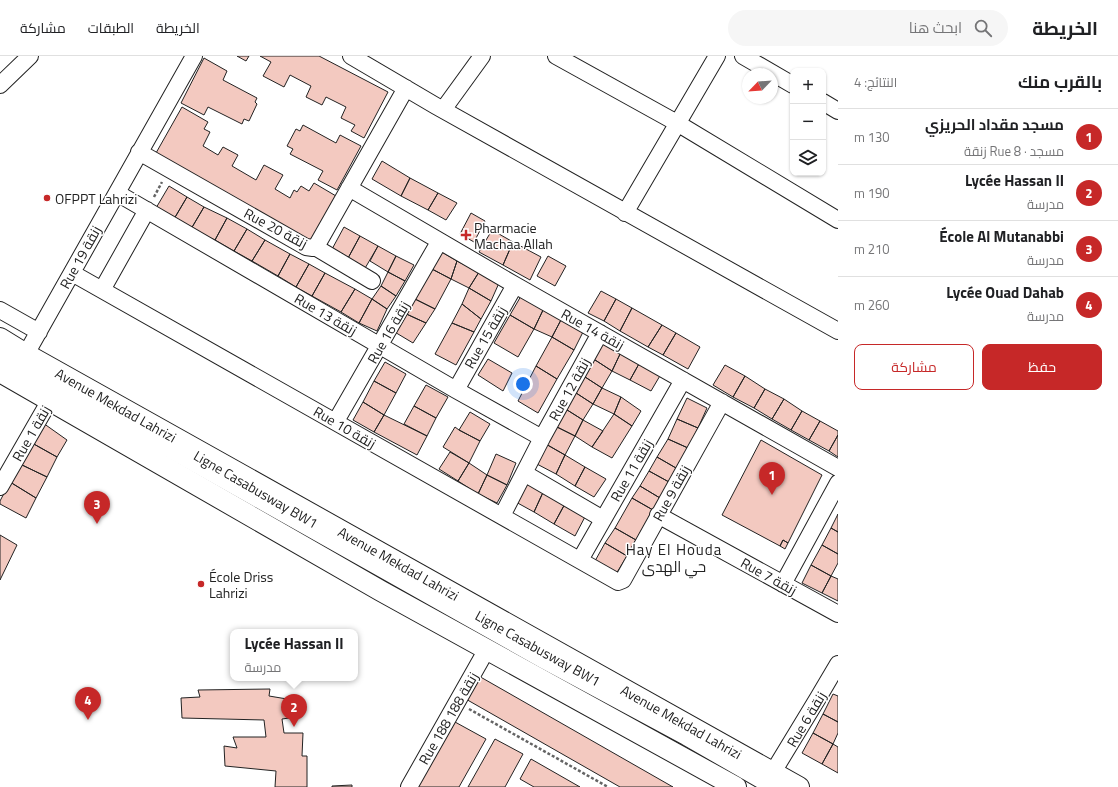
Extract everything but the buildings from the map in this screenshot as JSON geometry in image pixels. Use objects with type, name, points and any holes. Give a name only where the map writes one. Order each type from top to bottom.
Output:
[{"type":"main road","name":"Avenue Mekdad Lahrizi","points":[[0,338],[743,774]]},
{"type":"main road","name":"Avenue Mekdad Lahrizi","points":[[0,372],[381,591],[487,649],[743,774],[771,783],[799,787]]},
{"type":"street","points":[[3,77],[30,56]]},
{"type":"street","name":"Rue 19 زنقة","points":[[26,354],[194,56]]},
{"type":"street","points":[[351,56],[625,213],[838,331]]},
{"type":"street","points":[[440,108],[445,107],[482,56]]},
{"type":"street","points":[[556,56],[677,124],[838,220]]},
{"type":"street","points":[[625,213],[717,56]]},
{"type":"street","points":[[743,56],[790,83]]},
{"type":"street","name":"Rue 20 زنقة","points":[[140,152],[306,247],[312,248],[315,247],[406,88]]},
{"type":"street","points":[[826,104],[838,111]]},
{"type":"street","name":"Rue 14 زنقة","points":[[349,188],[439,242],[838,468]]},
{"type":"street","name":"Rue 13 زنقة","points":[[117,193],[539,437]]},
{"type":"street","points":[[102,290],[147,210]]},
{"type":"street","name":"Rue 16 زنقة","points":[[336,421],[439,242]]},
{"type":"street","points":[[315,247],[372,281]]},
{"type":"street","name":"Rue 10 زنقة","points":[[72,273],[336,421],[618,582]]},
{"type":"street","name":"Rue 15 زنقة","points":[[456,390],[515,285]]},
{"type":"street","points":[[0,310],[38,332]]},
{"type":"street","name":"Rue 12 زنقة","points":[[502,516],[524,473],[539,437],[600,333]]},
{"type":"street","name":"Ligne Casabusway BW1","points":[[0,344],[743,774]]},
{"type":"street","name":"Ligne Casabusway BW1","points":[[0,354],[543,660],[686,737],[743,774]]},
{"type":"street","name":"Rue 11 زنقة","points":[[580,560],[683,380]]},
{"type":"street","name":"Rue 1 زنقة","points":[[0,487],[50,400]]},
{"type":"street","name":"Rue 9 زنقة","points":[[618,582],[623,580],[722,402]]},
{"type":"street","points":[[524,473],[603,519]]},
{"type":"street","points":[[783,584],[838,483]]},
{"type":"street","name":"Rue 7 زنقة","points":[[658,515],[838,614]]},
{"type":"street","name":"Rue 188 زنقة 188","points":[[409,787],[487,649]]},
{"type":"street","name":"Rue 6 زنقة","points":[[771,783],[836,671]]},
{"type":"path","points":[[147,210],[170,170]]},
{"type":"path","points":[[457,702],[608,787]]},
{"type":"place","name":"OFPPT Lahrizi","points":[[47,198]]},
{"type":"place","name":"Pharmacie Machaa Allah","points":[[466,235]]},
{"type":"place","name":"مسجد مقداد الحريزي","points":[[772,495]]},
{"type":"place","name":"École Al Mutanabbi","points":[[97,524]]},
{"type":"place","name":"École Driss Lahrizi","points":[[201,584]]},
{"type":"place","name":"Lycée Ouad Dahab","points":[[88,720]]},
{"type":"place","name":"Lycée Hassan II","points":[[294,727]]},
{"type":"district","name":"Hay El Houda حي الهدى","points":[[674,558]]}]
